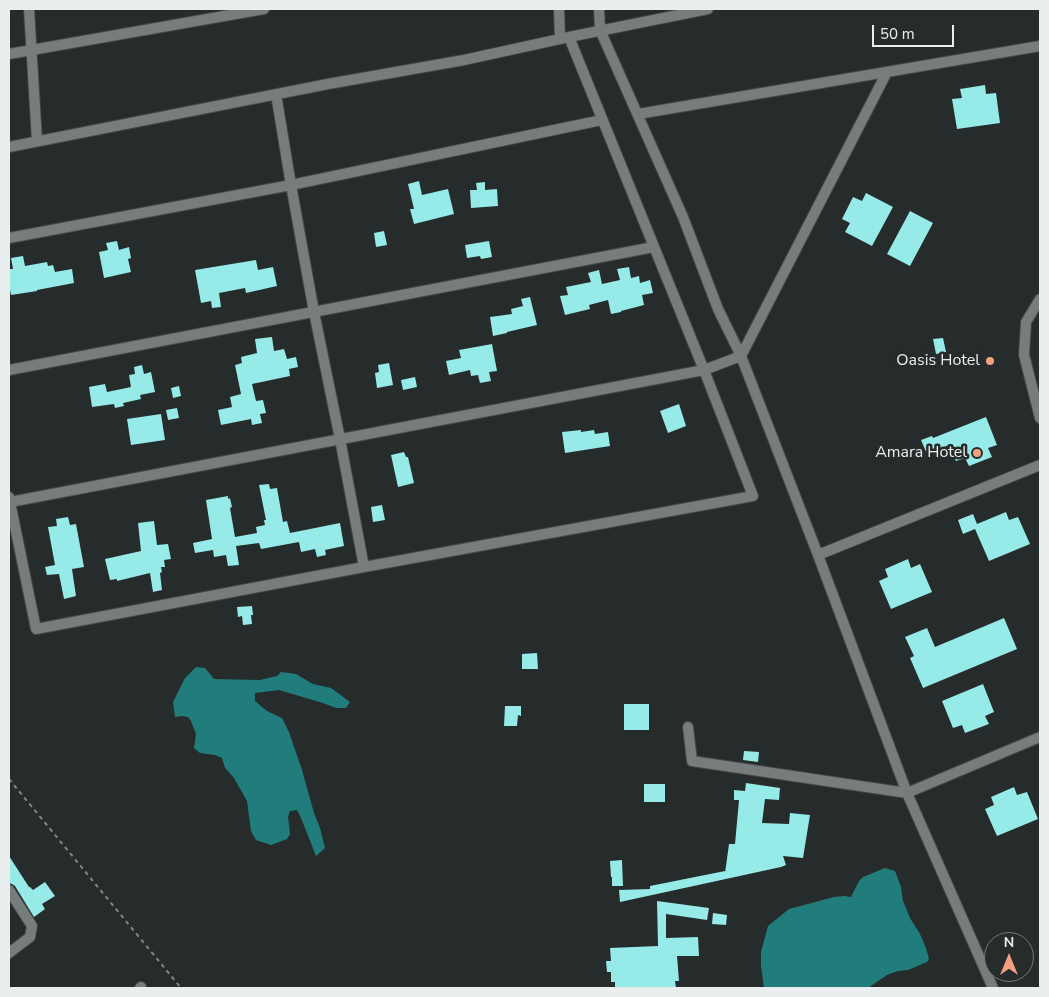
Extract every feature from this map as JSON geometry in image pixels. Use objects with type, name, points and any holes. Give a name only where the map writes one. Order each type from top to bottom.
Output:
[{"type":"street","points":[[29,9],[38,141]]},
{"type":"street","points":[[9,54],[264,9]]},
{"type":"street","points":[[559,9],[564,38],[602,120],[704,370],[753,496],[36,629],[9,499],[704,370],[741,356],[887,72]]},
{"type":"street","points":[[599,9],[600,30],[683,217],[718,309],[741,356],[907,794],[993,988]]},
{"type":"street","points":[[9,146],[276,94],[464,60],[600,30],[708,9]]},
{"type":"street","points":[[638,114],[1040,46]]},
{"type":"street","points":[[276,94],[290,185],[364,567]]},
{"type":"street","points":[[9,238],[290,185],[602,120]]},
{"type":"street","points":[[9,370],[654,247]]},
{"type":"street","points":[[1040,299],[1026,322],[1024,355],[1040,418]]},
{"type":"street","points":[[818,555],[1040,465]]},
{"type":"street","points":[[688,727],[692,761],[907,794],[1040,737]]},
{"type":"street","points":[[9,890],[32,926],[30,937],[9,953]]},
{"type":"path","points":[[9,779],[181,988]]},
{"type":"water","points":[[196,667],[205,668],[214,679],[260,680],[277,676],[281,672],[296,674],[313,684],[331,688],[350,702],[346,708],[336,708],[279,690],[255,693],[255,701],[267,711],[282,718],[289,732],[325,848],[316,856],[297,810],[290,811],[288,817],[290,834],[287,839],[271,845],[256,840],[251,831],[247,801],[234,778],[225,768],[222,758],[200,753],[194,748],[196,734],[191,721],[188,717],[175,717],[173,702],[185,678]]},
{"type":"water","points":[[885,868],[895,871],[901,887],[903,901],[926,948],[929,959],[927,962],[908,970],[887,975],[868,988],[764,988],[761,952],[768,926],[789,909],[834,897],[851,897],[863,877]]},
{"type":"building","points":[[985,85],[986,94],[996,93],[1000,123],[957,129],[952,99],[962,98],[960,89]]},
{"type":"building","points":[[419,181],[422,195],[448,189],[454,214],[414,224],[410,209],[414,209],[408,184]]},
{"type":"building","points":[[485,182],[485,190],[497,189],[498,206],[471,208],[470,190],[477,190],[476,183]]},
{"type":"building","points":[[866,193],[893,207],[872,246],[845,232],[850,223],[842,219],[853,197],[862,201]]},
{"type":"building","points":[[910,211],[933,223],[910,266],[887,254]]},
{"type":"building","points":[[384,231],[387,245],[376,247],[374,233]]},
{"type":"building","points":[[117,241],[119,250],[129,247],[131,258],[128,259],[131,272],[104,278],[99,252],[108,250],[106,243]]},
{"type":"building","points":[[489,241],[492,257],[481,259],[480,256],[467,258],[465,245]]},
{"type":"building","points":[[23,256],[25,266],[47,262],[48,266],[53,265],[55,272],[72,269],[74,283],[11,295],[9,269],[13,269],[11,258]]},
{"type":"building","points":[[256,260],[258,270],[273,267],[277,286],[246,293],[245,288],[219,293],[221,307],[212,308],[211,301],[201,303],[195,270]]},
{"type":"building","points":[[629,267],[631,278],[639,276],[640,283],[650,280],[653,293],[642,295],[644,305],[611,314],[608,300],[589,305],[590,309],[565,315],[560,296],[568,295],[566,287],[591,282],[588,273],[599,270],[602,284],[620,280],[617,269]]},
{"type":"building","points":[[530,297],[537,325],[493,336],[490,317],[512,314],[511,309],[523,306],[521,299]]},
{"type":"building","points":[[272,337],[274,351],[284,349],[287,359],[296,357],[298,367],[289,369],[290,376],[252,384],[256,401],[263,400],[266,413],[260,414],[262,423],[252,425],[251,419],[221,425],[218,410],[232,407],[230,397],[241,394],[235,365],[242,363],[241,357],[257,353],[255,339]]},
{"type":"building","points":[[943,338],[946,352],[936,354],[933,339]]},
{"type":"building","points":[[492,344],[497,371],[489,372],[491,381],[480,383],[478,375],[471,376],[470,370],[449,375],[446,361],[461,358],[459,350]]},
{"type":"building","points":[[389,363],[393,385],[377,388],[375,373],[379,372],[378,365]]},
{"type":"building","points":[[142,365],[144,374],[151,372],[155,392],[140,395],[141,399],[123,403],[124,406],[115,408],[114,404],[92,407],[89,387],[105,384],[107,392],[131,387],[129,375],[135,374],[134,367]]},
{"type":"building","points":[[415,377],[417,387],[403,390],[401,380]]},
{"type":"building","points":[[179,386],[181,396],[173,398],[171,388]]},
{"type":"building","points":[[679,404],[686,426],[668,433],[660,411]]},
{"type":"building","points":[[177,408],[179,418],[168,420],[166,410]]},
{"type":"building","points":[[161,414],[165,440],[131,445],[127,419]]},
{"type":"building","points":[[986,417],[997,445],[988,448],[992,457],[969,466],[965,458],[956,461],[949,445],[927,454],[921,440],[932,436],[933,438]]},
{"type":"building","points":[[581,430],[581,432],[594,430],[595,434],[608,432],[610,446],[565,453],[562,432]]},
{"type":"building","points":[[404,452],[406,457],[408,457],[414,483],[398,487],[391,455]]},
{"type":"building","points":[[269,484],[270,489],[277,488],[283,522],[287,521],[290,533],[340,523],[344,546],[325,550],[326,555],[317,557],[315,549],[301,552],[299,542],[261,549],[259,543],[236,546],[239,565],[228,566],[226,555],[214,557],[213,550],[195,553],[193,543],[212,539],[206,500],[228,496],[228,499],[230,498],[235,537],[257,533],[256,527],[265,525],[264,520],[266,520],[259,485]]},
{"type":"building","points":[[382,505],[385,520],[373,522],[371,507]]},
{"type":"building","points":[[1006,512],[1009,520],[1018,517],[1030,544],[989,561],[975,529],[963,534],[958,520],[973,514],[977,524]]},
{"type":"building","points":[[68,517],[70,525],[76,524],[84,567],[72,569],[76,596],[64,599],[59,574],[47,575],[45,567],[55,565],[48,527],[57,526],[56,519]]},
{"type":"building","points":[[154,521],[157,545],[168,544],[171,559],[164,560],[165,567],[161,567],[162,590],[153,592],[150,573],[117,581],[117,579],[110,580],[105,559],[141,551],[138,523]]},
{"type":"building","points":[[908,559],[911,568],[920,564],[932,592],[891,609],[879,581],[888,577],[885,569]]},
{"type":"building","points":[[252,606],[252,624],[243,625],[242,616],[238,617],[237,607]]},
{"type":"building","points":[[1004,618],[1017,649],[923,688],[910,658],[914,656],[905,637],[927,628],[935,647]]},
{"type":"building","points":[[537,653],[538,669],[522,669],[522,654]]},
{"type":"building","points":[[983,684],[994,712],[985,716],[989,724],[965,733],[962,725],[953,728],[942,701]]},
{"type":"building","points":[[624,704],[649,704],[649,730],[624,730]]},
{"type":"building","points":[[505,706],[521,706],[521,716],[518,715],[517,726],[504,726]]},
{"type":"building","points":[[744,751],[759,752],[758,762],[743,760]]},
{"type":"building","points":[[746,783],[780,788],[779,800],[765,799],[762,823],[789,824],[790,813],[810,815],[803,858],[783,856],[786,865],[781,867],[620,902],[619,890],[650,889],[650,886],[725,871],[725,873],[729,844],[735,844],[739,800],[734,800],[734,790],[745,791]]},
{"type":"building","points":[[644,784],[665,784],[665,802],[644,802]]},
{"type":"building","points":[[1014,787],[1017,795],[1027,792],[1038,819],[997,836],[985,809],[994,805],[991,797]]},
{"type":"building","points":[[9,856],[29,887],[33,890],[45,882],[55,896],[42,904],[45,909],[34,917],[15,886],[9,883]]},
{"type":"building","points":[[622,860],[623,886],[612,886],[610,861]]},
{"type":"building","points":[[657,901],[709,908],[707,920],[666,914],[666,938],[698,937],[699,956],[677,956],[679,981],[675,981],[676,988],[615,988],[615,982],[611,982],[611,972],[607,972],[606,961],[611,961],[610,948],[658,946]]},
{"type":"building","points":[[713,913],[727,915],[726,925],[712,924]]},
{"type":"place","name":"Oasis Hotel","points":[[990,361]]},
{"type":"place","name":"Amara Hotel","points":[[977,453]]}]
